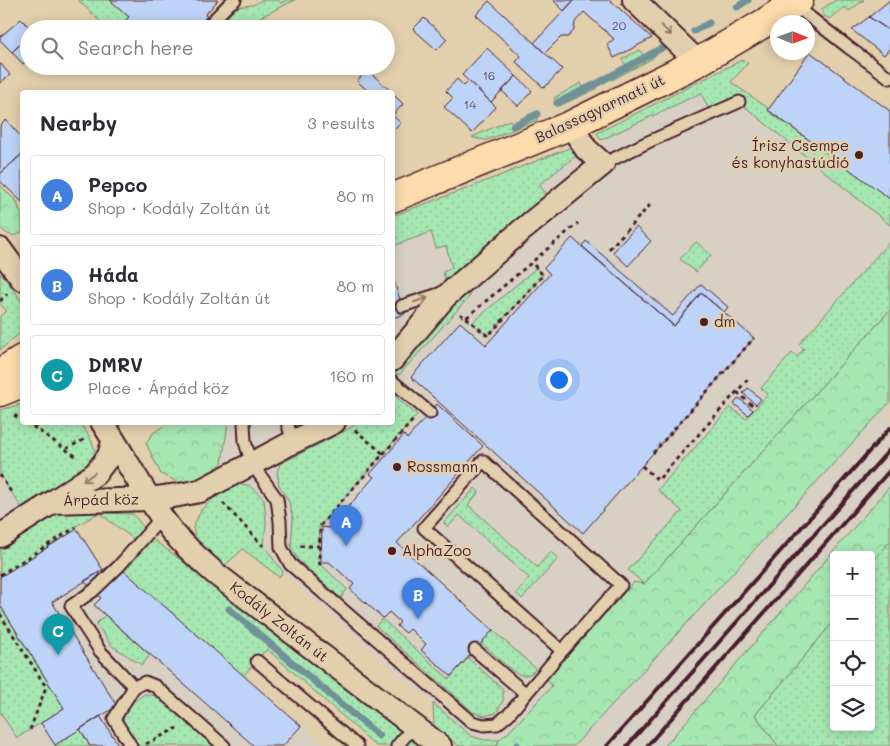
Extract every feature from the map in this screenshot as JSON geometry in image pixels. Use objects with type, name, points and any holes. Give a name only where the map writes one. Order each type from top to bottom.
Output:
[{"type":"main road","name":"Balassagyarmati út","points":[[395,197],[571,125],[698,62],[732,43],[796,2]]},
{"type":"main road","points":[[0,373],[20,360]]},
{"type":"main road","points":[[0,392],[20,384]]},
{"type":"street","points":[[634,0],[698,62]]},
{"type":"street","points":[[395,356],[442,295],[603,164],[586,148],[571,125]]},
{"type":"street","points":[[0,243],[20,259]]},
{"type":"street","points":[[0,249],[20,276]]},
{"type":"street","name":"Árpád köz","points":[[53,502],[156,508],[186,494],[200,491],[318,427]]},
{"type":"street","name":"Kodály Zoltán út","points":[[96,430],[117,432],[136,479],[172,531],[216,574],[440,746]]},
{"type":"street","name":"Árpád köz","points":[[0,536],[95,474],[109,456],[117,432]]},
{"type":"lane","points":[[214,20],[235,0]]},
{"type":"lane","points":[[796,2],[848,47],[890,78]]},
{"type":"lane","points":[[603,164],[739,102]]},
{"type":"lane","points":[[402,306],[442,295]]},
{"type":"lane","points":[[395,385],[426,411]]},
{"type":"lane","points":[[244,425],[245,442],[252,464],[277,499],[281,547],[290,564],[472,722],[484,725],[497,724],[509,714],[620,585],[482,461],[424,528],[562,651]]},
{"type":"lane","points":[[134,687],[100,651],[71,606],[93,590],[119,566],[156,508]]},
{"type":"lane","points":[[475,650],[526,694]]},
{"type":"lane","points":[[257,660],[357,746]]},
{"type":"lane","points":[[131,746],[114,719],[134,687],[145,682],[155,686],[224,746]]},
{"type":"lane","points":[[396,746],[414,726]]},
{"type":"path","points":[[609,249],[651,204]]},
{"type":"path","points":[[466,318],[578,223]]},
{"type":"path","points":[[454,321],[460,314],[488,336],[543,275],[532,263]]},
{"type":"path","points":[[653,453],[754,338]]},
{"type":"path","points":[[642,466],[658,480],[749,378]]},
{"type":"path","points":[[737,392],[754,407]]},
{"type":"path","points":[[326,569],[319,563],[320,526],[426,411]]},
{"type":"path","points":[[30,425],[82,460]]},
{"type":"path","points":[[318,427],[384,455]]},
{"type":"path","points":[[65,449],[96,430]]},
{"type":"path","points":[[0,475],[13,496]]},
{"type":"path","points":[[207,486],[264,546],[320,546]]},
{"type":"path","points":[[0,575],[76,526]]},
{"type":"path","points":[[0,614],[46,687],[30,730]]},
{"type":"shaded area","points":[[719,82],[890,208],[890,310],[510,731],[499,740],[484,740],[471,736],[286,576],[200,491],[205,425],[395,425],[395,223],[586,149]]},
{"type":"shaded area","points":[[890,402],[890,486],[834,551],[830,551],[830,555],[665,746],[574,746]]},
{"type":"shaded area","points":[[0,475],[28,518],[0,536]]},
{"type":"shaded area","points":[[77,529],[103,569],[115,563],[326,746],[0,746],[0,558],[10,571]]},
{"type":"green space","points":[[78,0],[110,0],[130,20],[99,20]]},
{"type":"green space","points":[[261,0],[278,0],[281,3],[286,0],[295,0],[254,20],[226,20],[235,9]]},
{"type":"green space","points":[[836,0],[864,0],[849,11],[844,7],[829,19],[823,15],[822,9]]},
{"type":"green space","points":[[640,50],[644,58],[658,50],[653,58],[612,80],[610,77],[627,67],[622,59]]},
{"type":"green space","points":[[742,60],[748,63],[731,82],[769,109],[768,111],[890,198],[890,225],[739,102],[711,114],[701,93],[601,140],[597,133]]},
{"type":"green space","points":[[581,83],[584,90],[596,84],[596,89],[559,106],[554,98]]},
{"type":"green space","points":[[537,114],[537,120],[487,140],[472,137],[510,120],[513,125]]},
{"type":"green space","points":[[574,146],[581,152],[539,185],[550,198],[458,274],[445,279],[443,272],[452,268],[446,246],[436,248],[431,232],[395,245],[395,215]]},
{"type":"green space","points":[[0,185],[17,202],[20,211],[20,233],[8,234],[0,228]]},
{"type":"green space","points":[[890,241],[890,310],[644,584],[628,570],[682,511],[658,490],[730,407],[746,419],[768,394],[761,388],[792,353],[797,357],[804,349],[799,344]]},
{"type":"green space","points":[[696,242],[711,255],[696,272],[680,259]]},
{"type":"green space","points":[[536,268],[543,275],[488,336],[472,323]]},
{"type":"green space","points":[[0,273],[20,299],[20,333],[0,350],[0,316],[7,311],[0,304]]},
{"type":"green space","points":[[464,291],[470,296],[399,375],[395,372],[451,302]]},
{"type":"green space","points":[[890,310],[890,402],[574,746],[497,746],[499,740],[510,731],[552,686],[547,679],[634,582],[644,584]]},
{"type":"green space","points":[[395,396],[417,415],[320,526],[319,563],[347,589],[341,598],[298,560],[291,546],[293,519],[289,502],[279,485],[277,472],[280,464],[354,425],[395,425]]},
{"type":"green space","points":[[20,405],[20,425],[81,425],[91,439],[95,454],[94,459],[88,465],[21,507],[0,475],[0,410]]},
{"type":"green space","points":[[165,425],[228,425],[222,463],[213,476],[198,482],[180,483],[161,474],[146,443],[153,433]]},
{"type":"green space","points":[[232,484],[249,485],[264,499],[266,521],[264,546],[283,572],[279,577],[243,549],[223,567],[198,546],[193,528],[201,510]]},
{"type":"green space","points":[[890,486],[890,541],[875,558],[875,551],[834,551]]},
{"type":"green space","points":[[475,488],[479,492],[468,505],[537,567],[551,552],[558,559],[522,599],[516,593],[529,578],[459,515],[448,527],[444,523]]},
{"type":"green space","points":[[53,502],[99,513],[76,526],[77,529],[0,577],[0,536]]},
{"type":"green space","points":[[99,513],[133,514],[148,533],[139,543]]},
{"type":"green space","points":[[151,538],[436,746],[376,746],[267,649],[243,676],[123,570]]},
{"type":"green space","points":[[890,541],[890,746],[778,746],[755,715],[830,626],[830,731],[875,731],[875,558]]},
{"type":"green space","points":[[830,555],[830,626],[755,715],[778,746],[665,746]]},
{"type":"green space","points":[[0,605],[64,708],[17,738],[0,712]]},
{"type":"green space","points":[[105,615],[150,655],[142,665],[112,646],[96,624]]},
{"type":"green space","points":[[382,619],[449,679],[468,658],[503,689],[503,701],[496,713],[485,716],[473,712],[376,626]]},
{"type":"green space","points":[[493,630],[536,669],[528,675],[518,674],[481,643]]},
{"type":"green space","points":[[145,694],[156,696],[213,746],[138,746],[125,725],[124,715],[129,706]]},
{"type":"green space","points":[[433,703],[471,736],[484,740],[499,740],[497,746],[459,746],[434,726]]},
{"type":"green space","points":[[80,729],[90,746],[55,745]]},
{"type":"building","points":[[110,0],[218,0],[205,15],[207,16],[204,20],[126,20],[129,17]]},
{"type":"building","points":[[553,0],[574,0],[564,11]]},
{"type":"building","points":[[574,0],[610,0],[652,38],[614,58],[607,44],[614,39],[584,12],[575,22],[574,30],[568,37],[561,37],[545,53],[534,43]]},
{"type":"building","points":[[890,0],[890,31],[869,17]]},
{"type":"building","points":[[489,1],[562,69],[544,88],[516,62],[521,56],[476,15]]},
{"type":"building","points":[[869,17],[890,31],[890,48],[884,55],[852,30]]},
{"type":"building","points":[[424,18],[447,39],[437,50],[413,29]]},
{"type":"building","points":[[21,19],[22,20],[20,20],[20,44],[12,52],[0,40],[0,37]]},
{"type":"building","points":[[20,44],[20,61],[12,52]]},
{"type":"building","points":[[487,48],[516,76],[491,102],[462,75]]},
{"type":"building","name":"Írisz Csempe és konyhastúdió","points":[[815,56],[890,111],[890,199],[768,110],[804,60],[815,60]]},
{"type":"building","points":[[0,64],[10,75],[0,83]]},
{"type":"building","points":[[362,75],[373,75],[390,90],[367,90],[357,81]]},
{"type":"building","points":[[516,76],[532,91],[518,106],[502,91]]},
{"type":"building","points":[[457,79],[464,86],[469,81],[496,107],[472,133],[444,107],[453,98],[446,91]]},
{"type":"building","points":[[395,96],[403,104],[395,113]]},
{"type":"building","points":[[395,118],[401,123],[395,129]]},
{"type":"building","points":[[6,120],[20,136],[20,156],[0,174],[0,126]]},
{"type":"building","points":[[20,156],[20,200],[0,181],[0,174]]},
{"type":"building","points":[[636,227],[651,241],[628,266],[613,252]]},
{"type":"building","points":[[572,238],[674,326],[701,293],[754,338],[583,533],[411,377],[460,322],[486,345],[550,274],[544,268]]},
{"type":"building","points":[[586,241],[673,316],[701,284],[728,307],[724,312],[701,293],[674,326],[582,246]]},
{"type":"building","points":[[395,285],[405,314],[395,317]]},
{"type":"building","points":[[748,388],[761,399],[756,405],[743,393]]},
{"type":"building","points":[[739,398],[753,410],[748,415],[734,404]]},
{"type":"building","points":[[437,404],[483,446],[397,543],[493,630],[451,676],[421,650],[426,644],[410,629],[406,633],[397,626],[400,622],[389,612],[383,618],[350,589],[354,584],[329,562],[321,562],[322,527],[330,528],[374,477],[370,474],[404,435],[407,439]]},
{"type":"building","points":[[77,529],[103,570],[52,602],[117,706],[55,745],[41,723],[64,708],[0,605],[0,577]]},
{"type":"building","points":[[115,563],[301,726],[283,746],[254,746],[94,605],[101,598],[84,581]]},
{"type":"building","points":[[100,716],[119,746],[90,746],[80,729]]},
{"type":"waterway","points":[[737,7],[748,0]]},
{"type":"waterway","points":[[694,31],[709,23]]},
{"type":"waterway","points":[[557,103],[669,44]]},
{"type":"waterway","points":[[513,126],[537,114]]},
{"type":"waterway","points":[[229,609],[379,736]]},
{"type":"railway","points":[[607,746],[890,428]]},
{"type":"railway","points":[[627,746],[890,449]]},
{"type":"railway","points":[[647,746],[890,470]]},
{"type":"place","name":"Írisz Csempe és konyhastúdió","points":[[859,155]]},
{"type":"place","name":"dm","points":[[704,322]]},
{"type":"place","name":"Rossmann","points":[[397,467]]},
{"type":"place","name":"Pepco","points":[[346,546]]},
{"type":"place","name":"AlphaZoo","points":[[392,551]]},
{"type":"place","name":"Háda","points":[[418,619]]},
{"type":"place","name":"DMRV","points":[[58,655]]}]
